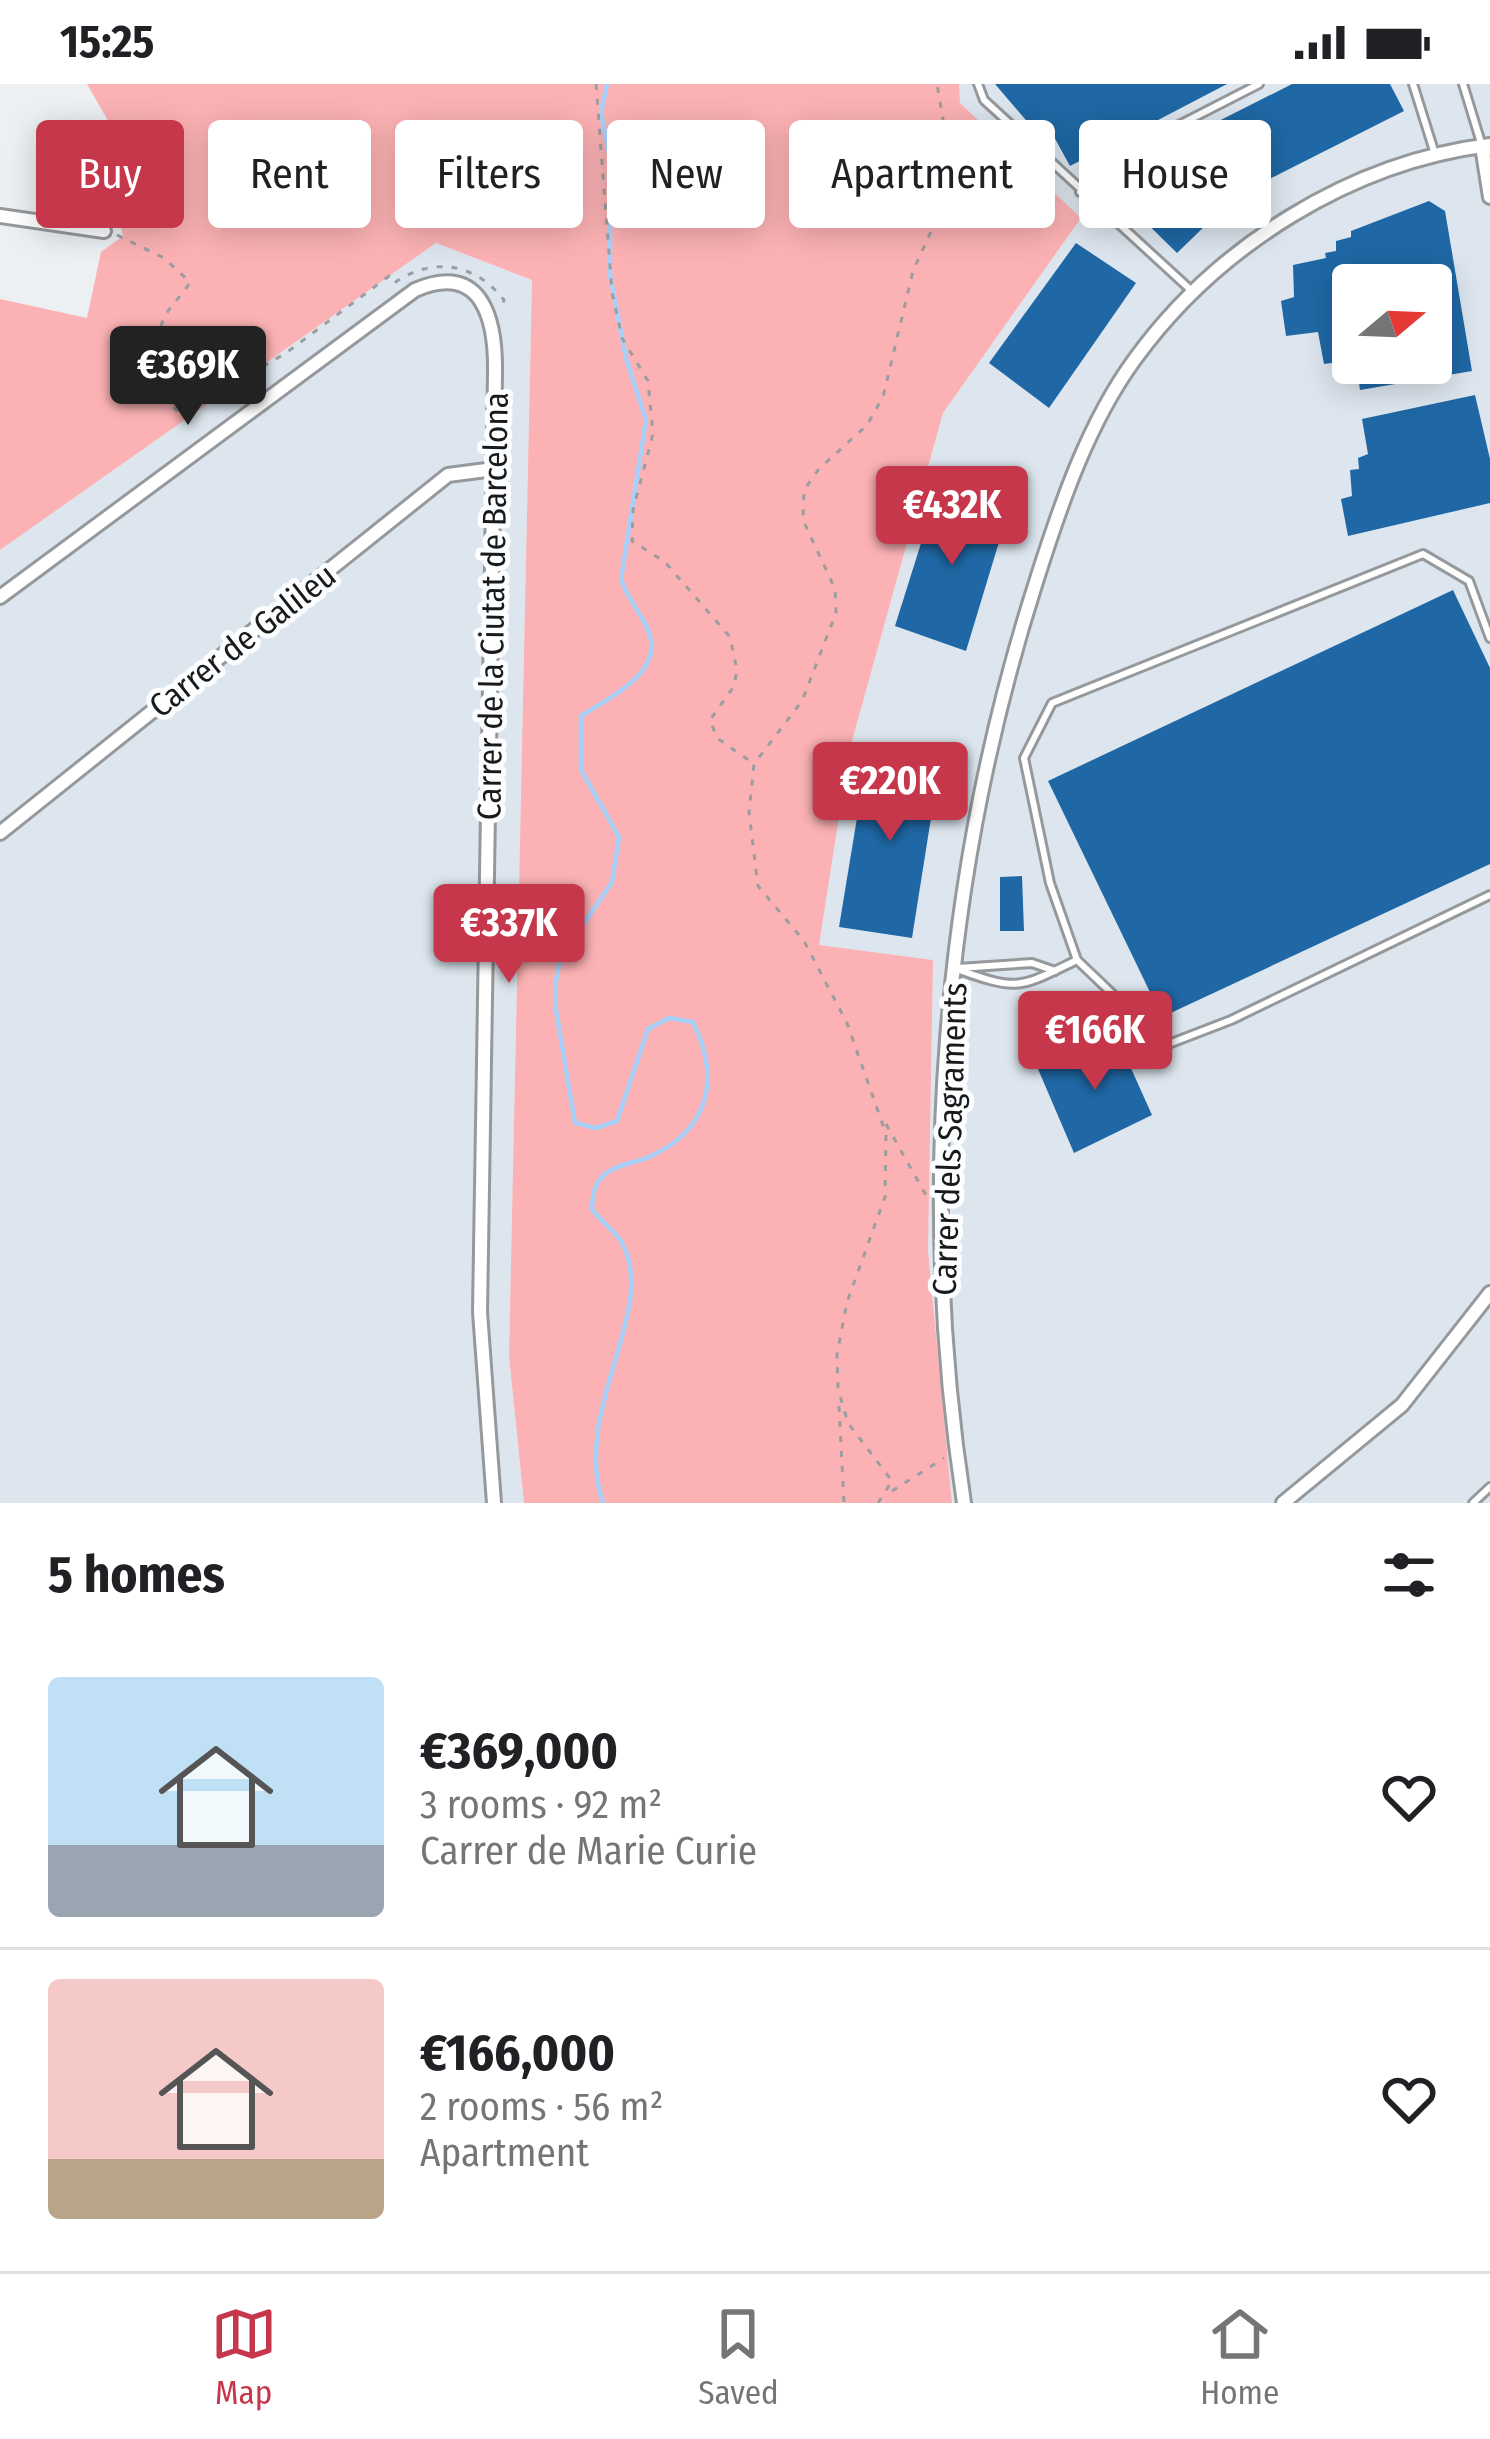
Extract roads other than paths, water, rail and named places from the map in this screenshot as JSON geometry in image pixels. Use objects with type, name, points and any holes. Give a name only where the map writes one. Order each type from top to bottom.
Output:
[{"type":"street","name":"Carrer dels Sagraments","points":[[964,1503],[941,1294],[954,968],[980,790],[1050,539],[1093,432],[1133,361],[1193,292],[1234,254],[1320,200],[1400,165],[1488,148]]},
{"type":"street","points":[[1488,148],[1490,197]]},
{"type":"street","points":[[0,216],[104,230]]},
{"type":"street","name":"Carrer de la Ciutat de Barcelona","points":[[0,597],[405,297],[428,285],[456,285],[479,297],[490,313],[495,334],[494,469],[480,1328],[494,1503]]},
{"type":"street","name":"Carrer de Galileu","points":[[0,833],[448,475],[494,469]]},
{"type":"street","points":[[1283,1503],[1402,1405],[1487,1302]]},
{"type":"lane","points":[[978,84],[984,100],[1079,191]]},
{"type":"lane","points":[[1189,120],[1259,84]]},
{"type":"lane","points":[[1414,84],[1436,157]]},
{"type":"lane","points":[[1463,84],[1488,148]]},
{"type":"lane","points":[[1121,228],[1193,292]]},
{"type":"lane","points":[[1490,638],[1468,581],[1423,554],[1052,703],[1024,758],[1050,883],[1077,960],[1166,1045],[1231,1020],[1490,895]]},
{"type":"lane","points":[[954,968],[991,982],[1038,985],[1077,960]]},
{"type":"lane","points":[[954,968],[1018,963],[1054,971]]},
{"type":"lane","points":[[1473,1503],[1490,1487]]},
{"type":"waterway","points":[[603,1503],[596,1468],[598,1432],[624,1330],[630,1270],[622,1243],[592,1209],[594,1190],[610,1171],[649,1157],[686,1132],[697,1117],[707,1082],[693,1022],[669,1018],[648,1029],[617,1121],[596,1128],[575,1123],[555,1004],[560,959],[612,882],[619,837],[581,770],[581,716],[627,686],[651,653],[649,632],[621,579],[646,420],[626,358],[610,275],[610,158],[601,113],[607,84]]}]
